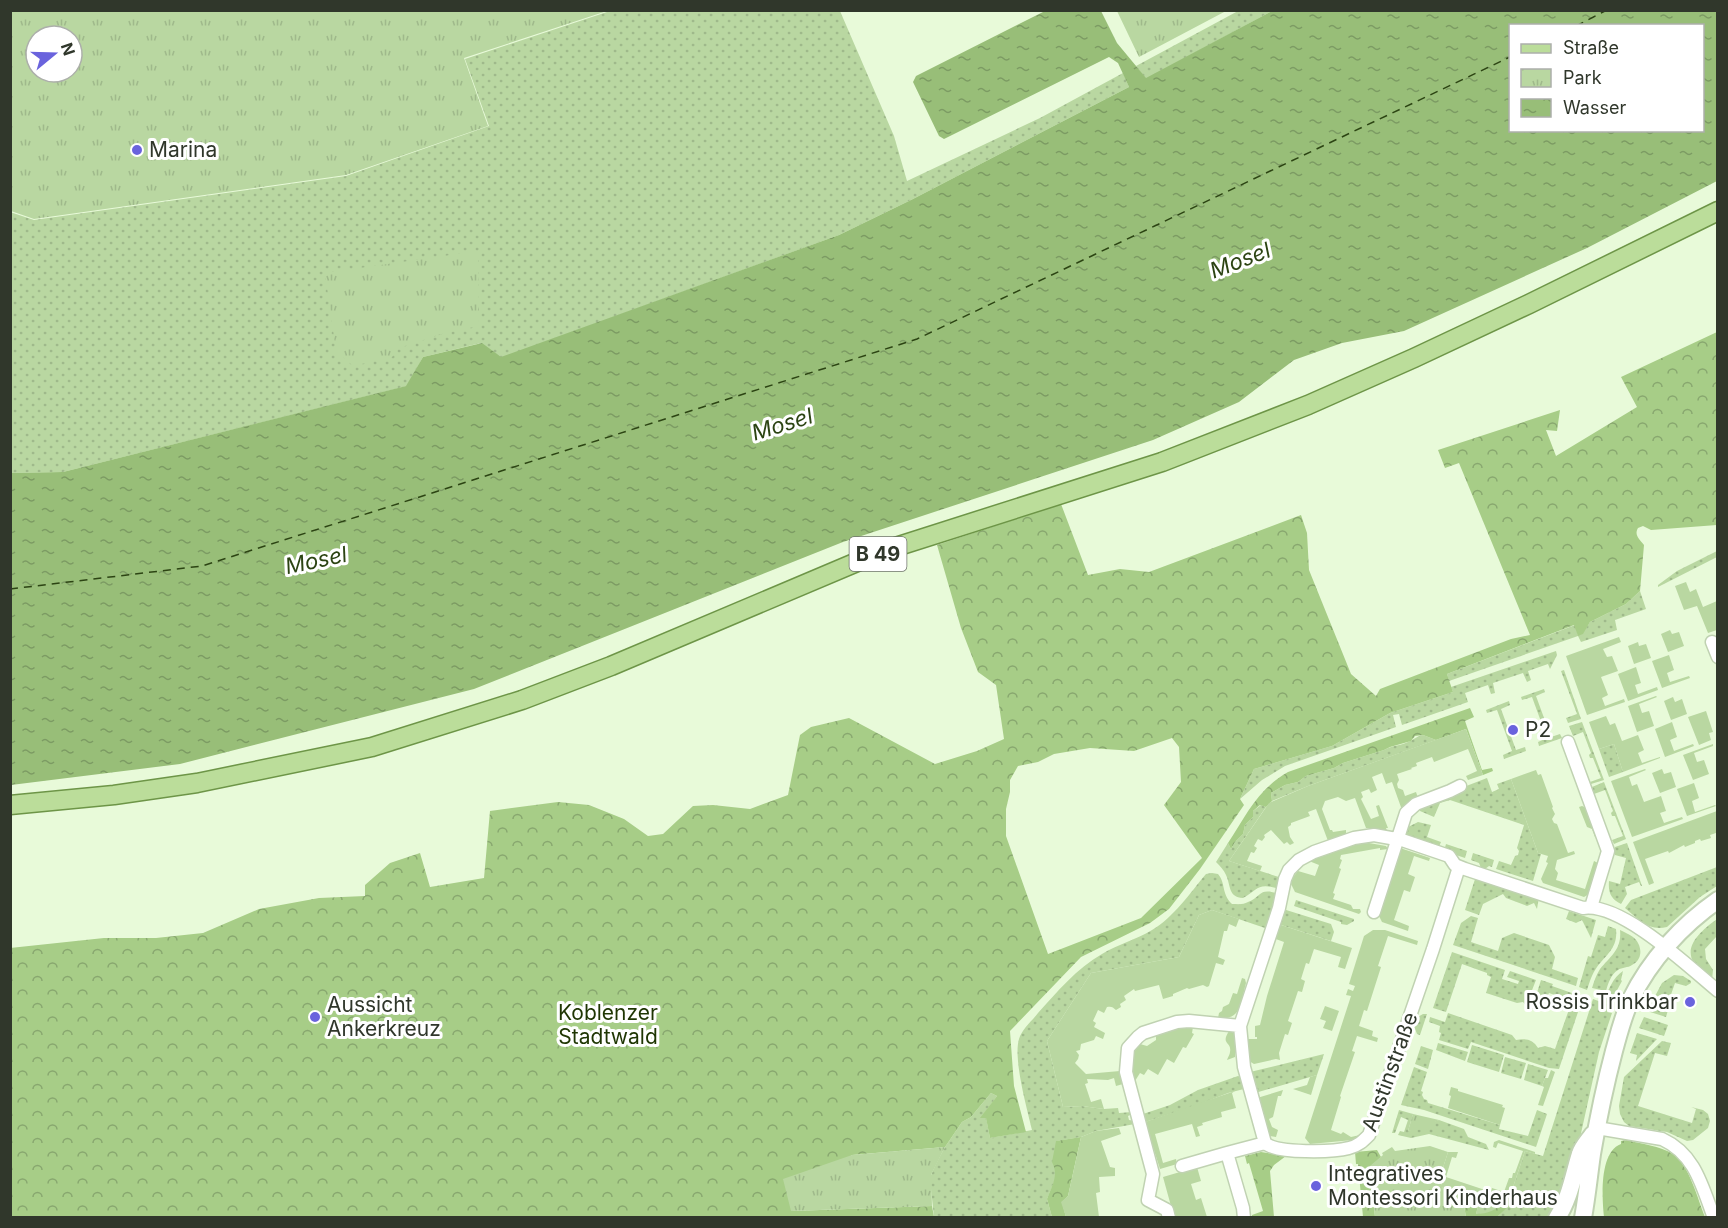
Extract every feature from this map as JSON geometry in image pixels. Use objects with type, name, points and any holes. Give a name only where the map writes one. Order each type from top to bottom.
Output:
[{"type":"main road","name":"B 49","points":[[10,805],[114,795],[196,783],[372,747],[522,700],[612,666],[883,551],[1162,462],[1308,405],[1497,319],[1718,211]]},
{"type":"street","points":[[1712,642],[1718,657]]},
{"type":"street","points":[[1568,742],[1608,851],[1591,907]]},
{"type":"street","points":[[1374,912],[1397,839],[1410,807],[1460,786]]},
{"type":"street","points":[[1182,1166],[1265,1143],[1244,1067],[1240,1026],[1279,908],[1289,870],[1303,857],[1354,838],[1374,835],[1397,839],[1449,856],[1459,867],[1583,908],[1591,907],[1618,914],[1665,947],[1718,991]]},
{"type":"street","name":"Austinstraße","points":[[1265,1143],[1270,1147],[1299,1151],[1348,1148],[1363,1142],[1369,1135],[1436,942],[1459,867]]},
{"type":"street","points":[[1586,1214],[1592,1154],[1623,1017],[1643,979],[1665,947],[1698,914],[1718,900]]},
{"type":"street","points":[[1169,1218],[1167,1210],[1148,1200],[1154,1174],[1126,1072],[1126,1052],[1132,1042],[1143,1033],[1173,1022],[1189,1021],[1240,1026]]},
{"type":"street","points":[[1557,1218],[1573,1181],[1580,1152],[1597,1128]]},
{"type":"street","points":[[1597,1128],[1662,1139],[1671,1143],[1687,1156],[1698,1175],[1714,1218]]},
{"type":"street","points":[[1227,1154],[1244,1218]]},
{"type":"street","points":[[1569,1218],[1592,1154]]},
{"type":"green space","points":[[11,10],[607,10],[464,58],[488,126],[346,175],[34,219],[11,211]]},
{"type":"green space","points":[[610,11],[840,11],[894,136],[907,181],[1040,118],[1123,73],[1129,87],[839,235],[501,358],[481,343],[423,357],[407,386],[63,472],[11,473],[10,212],[34,220],[346,176],[489,126],[465,59]]},
{"type":"green space","points":[[1117,11],[1226,11],[1139,57]]},
{"type":"green space","points":[[1238,11],[1272,11],[1146,79],[1136,66]]},
{"type":"green space","points":[[478,251],[479,326],[445,333],[399,348],[392,357],[353,366],[336,351],[325,273]]},
{"type":"green space","name":"Koblenzer Stadtwald","points":[[1717,332],[1717,525],[1651,530],[1643,526],[1638,528],[1637,535],[1644,545],[1640,591],[1626,604],[1590,622],[1583,634],[1578,636],[1574,625],[1447,674],[1453,692],[1390,713],[1332,746],[1254,769],[1240,799],[1244,805],[1169,909],[1150,923],[1081,957],[1010,1031],[1014,1086],[1026,1132],[990,1138],[986,1118],[980,1118],[997,1096],[991,1093],[971,1117],[962,1122],[945,1147],[852,1155],[792,1211],[932,1206],[934,1217],[11,1217],[10,948],[104,938],[156,938],[203,933],[259,909],[319,898],[365,896],[365,885],[390,863],[420,853],[430,887],[484,878],[490,811],[558,802],[589,805],[624,819],[648,836],[663,834],[693,806],[713,805],[750,809],[788,795],[800,735],[811,727],[849,718],[935,764],[977,751],[1004,739],[996,685],[978,672],[961,628],[937,545],[1061,504],[1088,575],[1120,569],[1149,572],[1301,515],[1307,533],[1309,570],[1351,674],[1376,696],[1380,689],[1511,639],[1530,635],[1459,463],[1445,468],[1438,450],[1560,410],[1557,431],[1546,430],[1556,456],[1637,407],[1621,377]],"holes":[[[1172,738],[1179,747],[1181,782],[1164,805],[1202,858],[1141,918],[1048,954],[1006,836],[1006,809],[1010,780],[1018,766],[1038,762],[1054,754],[1090,748],[1134,751]]]},
{"type":"green space","points":[[1717,551],[1717,557],[1658,587],[1677,571]]},
{"type":"green space","points":[[1686,582],[1690,592],[1696,589],[1703,607],[1717,601],[1717,630],[1708,633],[1697,606],[1684,610],[1675,586]]},
{"type":"green space","points":[[1640,591],[1646,609],[1615,620],[1617,630],[1581,642],[1578,636],[1449,681],[1447,674],[1575,625],[1578,635],[1582,634],[1590,622],[1626,604]]},
{"type":"green space","points":[[1670,630],[1672,634],[1679,632],[1684,646],[1668,652],[1661,634]]},
{"type":"green space","points":[[1619,637],[1621,642],[1603,649],[1607,657],[1612,656],[1618,671],[1601,677],[1608,695],[1602,698],[1605,706],[1624,699],[1625,702],[1587,715],[1566,656]]},
{"type":"green space","points":[[1638,642],[1639,646],[1646,644],[1651,658],[1634,664],[1628,646]]},
{"type":"green space","points":[[1556,651],[1557,655],[1550,669],[1548,664],[1528,671],[1531,680],[1527,682],[1523,673],[1493,683],[1495,693],[1491,694],[1488,685],[1465,693],[1468,702],[1402,725],[1399,714],[1393,715],[1396,727],[1285,766],[1262,780],[1240,799],[1254,769],[1332,746],[1390,713],[1453,692],[1451,687]]},
{"type":"green space","points":[[1669,655],[1674,670],[1667,673],[1670,682],[1689,676],[1690,678],[1662,688],[1652,661]]},
{"type":"green space","points":[[1636,667],[1641,683],[1635,685],[1638,694],[1657,687],[1658,690],[1628,701],[1618,674]]},
{"type":"green space","points":[[1564,670],[1581,719],[1568,723],[1566,718],[1577,714],[1561,671]]},
{"type":"green space","points":[[1544,689],[1545,692],[1536,696],[1551,737],[1560,734],[1562,738],[1539,746],[1538,742],[1547,738],[1532,697],[1522,700],[1521,697]]},
{"type":"green space","points":[[1656,696],[1639,704],[1642,713],[1649,711],[1654,726],[1637,732],[1628,706]]},
{"type":"green space","points":[[1673,697],[1675,702],[1682,699],[1687,714],[1671,720],[1664,701]]},
{"type":"green space","points":[[1509,701],[1510,705],[1501,709],[1516,750],[1525,747],[1526,751],[1504,759],[1503,755],[1512,751],[1497,710],[1487,713],[1486,710]]},
{"type":"green space","points":[[1470,708],[1474,717],[1465,721],[1482,770],[1492,768],[1493,771],[1483,775],[1466,729],[1436,740],[1423,735],[1415,736],[1411,741],[1306,776],[1298,782],[1285,785],[1271,793],[1272,801],[1266,807],[1260,805],[1253,811],[1253,817],[1245,825],[1243,834],[1231,849],[1228,843],[1254,803],[1268,787],[1288,772]]},
{"type":"green space","points":[[1706,711],[1713,732],[1709,733],[1711,740],[1699,745],[1688,717]]},
{"type":"green space","points":[[1606,716],[1610,725],[1615,723],[1622,741],[1638,735],[1644,750],[1638,753],[1642,763],[1660,758],[1623,772],[1614,744],[1599,749],[1589,722]]},
{"type":"green space","points":[[1582,722],[1604,780],[1591,784],[1590,782],[1601,778],[1593,758],[1590,758],[1591,753],[1583,732],[1573,736],[1569,726]]},
{"type":"green space","points":[[1672,722],[1677,737],[1670,740],[1674,751],[1693,744],[1694,746],[1665,757],[1655,729]]},
{"type":"green space","points":[[1466,729],[1483,775],[1468,780],[1466,776],[1477,771],[1468,749],[1434,762],[1432,757],[1416,763],[1417,766],[1412,769],[1397,774],[1398,788],[1403,790],[1405,796],[1416,792],[1418,798],[1407,803],[1402,810],[1392,782],[1386,784],[1382,773],[1372,777],[1377,790],[1371,793],[1369,789],[1361,792],[1363,797],[1361,799],[1371,819],[1379,816],[1376,806],[1379,805],[1388,828],[1386,828],[1387,831],[1366,828],[1355,798],[1346,801],[1338,797],[1325,801],[1322,809],[1330,830],[1333,832],[1346,830],[1346,835],[1328,841],[1316,809],[1308,812],[1310,816],[1291,823],[1288,827],[1294,843],[1284,844],[1271,830],[1264,835],[1262,841],[1258,839],[1254,846],[1257,848],[1254,853],[1251,852],[1247,861],[1262,866],[1260,871],[1229,861],[1269,803],[1308,786]]},
{"type":"green space","points":[[1423,735],[1436,740],[1272,801],[1271,793],[1285,785],[1298,782],[1306,776],[1343,763],[1404,744]]},
{"type":"green space","points":[[1614,744],[1623,772],[1609,777],[1599,749]]},
{"type":"green space","points":[[1713,744],[1713,746],[1694,753],[1697,762],[1704,760],[1709,774],[1693,780],[1683,755]]},
{"type":"green space","points":[[1645,769],[1629,777],[1632,786],[1637,784],[1644,802],[1661,796],[1666,811],[1660,813],[1664,823],[1682,817],[1683,819],[1632,837],[1611,781]]},
{"type":"green space","points":[[1662,769],[1664,774],[1671,772],[1676,787],[1660,793],[1652,773]]},
{"type":"green space","points":[[1536,770],[1538,775],[1541,774],[1553,807],[1555,814],[1552,819],[1557,824],[1568,853],[1574,851],[1575,854],[1557,860],[1556,880],[1585,889],[1594,861],[1600,864],[1591,893],[1584,897],[1543,883],[1541,879],[1548,863],[1546,862],[1548,856],[1538,853],[1511,779]]},
{"type":"green space","points":[[1487,778],[1492,792],[1499,789],[1497,784],[1511,779],[1538,853],[1541,854],[1533,881],[1496,869],[1499,861],[1511,865],[1515,856],[1518,855],[1517,848],[1524,825],[1450,800],[1440,803],[1434,817],[1420,811],[1419,807]]},
{"type":"green space","points":[[1604,782],[1626,839],[1614,844],[1612,840],[1623,836],[1615,816],[1612,816],[1613,811],[1605,790],[1594,794],[1592,787]]},
{"type":"green space","points":[[1694,783],[1699,798],[1692,801],[1695,812],[1716,806],[1687,816],[1677,789]]},
{"type":"green space","points":[[1261,805],[1266,807],[1229,861],[1282,878],[1276,888],[1261,887],[1243,898],[1238,897],[1232,893],[1225,873],[1216,862],[1228,843],[1231,849],[1243,834],[1245,825],[1253,817],[1253,811]]},
{"type":"green space","points":[[1579,807],[1589,809],[1599,836],[1595,837],[1592,829],[1587,827]]},
{"type":"green space","points":[[1717,811],[1717,835],[1716,833],[1710,835],[1711,838],[1701,841],[1700,839],[1669,853],[1668,851],[1645,859],[1654,883],[1649,885],[1633,842]]},
{"type":"green space","points":[[1418,822],[1431,825],[1427,837],[1441,842],[1438,849],[1407,839],[1405,832],[1408,827]]},
{"type":"green space","points":[[1369,843],[1386,846],[1388,849],[1380,850],[1380,848],[1341,855],[1339,868],[1341,869],[1333,893],[1335,894],[1333,899],[1351,905],[1353,909],[1360,909],[1359,914],[1295,892],[1291,884],[1298,871],[1315,876],[1319,865],[1309,861],[1357,844]]},
{"type":"green space","points":[[1627,843],[1642,886],[1639,882],[1625,887],[1627,894],[1621,904],[1611,895],[1609,881],[1620,884],[1626,858],[1615,855],[1615,847]]},
{"type":"green space","points":[[1446,844],[1467,851],[1465,858],[1444,851]]},
{"type":"green space","points":[[1400,848],[1430,858],[1429,861],[1414,856],[1408,874],[1415,877],[1410,892],[1404,890],[1394,920],[1409,926],[1408,931],[1382,922],[1378,914]]},
{"type":"green space","points":[[1473,853],[1494,860],[1492,867],[1481,868],[1479,863],[1471,860]]},
{"type":"green space","points":[[1717,867],[1717,886],[1700,897],[1667,927],[1649,926],[1625,908],[1631,900]]},
{"type":"green space","points":[[1212,873],[1220,877],[1226,896],[1232,904],[1246,903],[1266,892],[1277,894],[1271,911],[1273,915],[1270,915],[1265,928],[1212,910],[1199,915],[1179,957],[1091,973],[1047,1041],[1063,1107],[1118,1108],[1119,1113],[1132,1112],[1128,1116],[1129,1120],[1134,1121],[1135,1124],[1057,1141],[1055,1180],[1047,1199],[1052,1217],[934,1217],[931,1175],[936,1164],[962,1122],[971,1117],[991,1093],[997,1096],[981,1118],[986,1117],[990,1138],[1032,1130],[1021,1084],[1018,1059],[1019,1039],[1025,1028],[1084,966],[1108,951],[1160,925],[1206,874]]},
{"type":"green space","points":[[1476,876],[1539,897],[1537,909],[1534,903],[1527,906],[1506,898],[1503,894],[1483,904],[1479,915],[1465,910]]},
{"type":"green space","points":[[1296,900],[1354,919],[1354,921],[1347,925],[1341,924],[1341,922],[1294,906]]},
{"type":"green space","points":[[1283,909],[1331,924],[1334,932],[1331,941],[1278,924]]},
{"type":"green space","points":[[1212,910],[1239,919],[1236,927],[1229,924],[1227,931],[1224,931],[1218,957],[1225,960],[1223,965],[1216,963],[1209,986],[1187,988],[1163,999],[1159,985],[1135,991],[1134,989],[1124,996],[1126,1000],[1116,1010],[1113,1007],[1107,1007],[1104,1013],[1098,1010],[1093,1021],[1096,1023],[1094,1027],[1105,1033],[1103,1039],[1096,1036],[1094,1040],[1081,1044],[1080,1050],[1076,1051],[1079,1055],[1075,1063],[1086,1074],[1120,1071],[1123,1084],[1116,1086],[1114,1078],[1087,1079],[1088,1083],[1085,1084],[1091,1102],[1101,1099],[1104,1109],[1082,1106],[1063,1107],[1047,1041],[1091,973],[1179,957],[1199,915]]},
{"type":"green space","points":[[1569,911],[1596,920],[1591,938],[1582,920],[1576,923],[1566,919]]},
{"type":"green space","points":[[1471,916],[1478,918],[1471,942],[1498,951],[1502,938],[1514,933],[1549,945],[1555,957],[1552,969],[1578,978],[1576,986],[1453,945],[1461,923]]},
{"type":"green space","points":[[1717,919],[1717,936],[1705,949],[1706,959],[1713,970],[1712,980],[1694,963],[1691,950],[1696,938]]},
{"type":"green space","points":[[1278,924],[1352,948],[1345,969],[1338,967],[1341,957],[1314,949],[1301,979],[1305,981],[1302,992],[1298,991],[1288,1021],[1292,1023],[1288,1035],[1285,1034],[1279,1053],[1280,1060],[1254,1064],[1249,1061],[1247,1039],[1257,1039],[1255,1026],[1260,1025],[1284,942],[1273,938]]},
{"type":"green space","points":[[1608,926],[1616,929],[1614,946],[1595,970],[1587,990],[1579,987],[1588,956],[1591,957],[1598,935],[1605,937]]},
{"type":"green space","points":[[1373,930],[1385,930],[1418,941],[1417,945],[1388,936],[1367,1011],[1364,1010],[1359,1026],[1373,1031],[1372,1036],[1378,1038],[1377,1042],[1357,1036],[1352,1051],[1355,1052],[1331,1130],[1341,1134],[1343,1132],[1351,1137],[1361,1136],[1353,1140],[1310,1144],[1305,1138],[1351,996],[1346,995],[1348,989],[1353,991],[1355,986],[1349,984],[1364,936]]},
{"type":"green space","points":[[1620,930],[1636,940],[1640,947],[1640,955],[1636,962],[1616,972],[1610,979],[1606,991],[1592,988],[1600,969],[1617,947]]},
{"type":"green space","points":[[1452,952],[1505,970],[1502,979],[1518,984],[1519,981],[1507,977],[1510,971],[1536,980],[1529,998],[1534,1009],[1527,1007],[1523,1002],[1517,1003],[1486,993],[1491,977],[1487,973],[1462,964],[1446,1012],[1433,1008]]},
{"type":"green space","points":[[1623,971],[1622,981],[1607,1012],[1612,1013],[1599,1052],[1572,1174],[1552,1218],[1497,1217],[1508,1206],[1486,1214],[1476,1214],[1480,1198],[1493,1200],[1510,1196],[1525,1151],[1543,1156],[1593,999],[1604,1003],[1613,981]]},
{"type":"green space","points":[[1674,975],[1683,976],[1691,983],[1686,986],[1675,983],[1666,1009],[1668,1010],[1666,1017],[1647,1011],[1662,983]]},
{"type":"green space","points":[[1242,978],[1246,983],[1236,1013],[1226,1018],[1218,1018],[1223,1007],[1229,1004],[1233,993],[1237,994]]},
{"type":"green space","points":[[1541,980],[1583,997],[1559,1069],[1549,1068],[1471,1042],[1468,1049],[1439,1040],[1440,1026],[1429,1022],[1430,1017],[1445,1022],[1448,1013],[1512,1035],[1516,1040],[1528,1040],[1538,1048],[1545,1046],[1555,1049],[1572,1001],[1549,993],[1546,999],[1540,997],[1537,1006],[1535,999]]},
{"type":"green space","points":[[1325,1006],[1339,1011],[1332,1031],[1323,1028],[1326,1021],[1320,1019]]},
{"type":"green space","points":[[1427,1014],[1420,1035],[1417,1034],[1414,1026],[1416,1018]]},
{"type":"green space","points":[[1644,1017],[1668,1025],[1664,1036],[1639,1028]]},
{"type":"green space","points":[[1175,1027],[1193,1027],[1192,1033],[1194,1034],[1186,1048],[1183,1047],[1174,1063],[1167,1059],[1158,1075],[1148,1069],[1144,1075],[1140,1073],[1135,1086],[1130,1072],[1133,1051],[1140,1044],[1147,1046],[1156,1040],[1156,1034]]},
{"type":"green space","points":[[1229,1031],[1237,1034],[1239,1044],[1235,1047],[1235,1057],[1227,1060],[1230,1054],[1226,1041]]},
{"type":"green space","points":[[1637,1033],[1657,1039],[1636,1061],[1637,1055],[1630,1053]]},
{"type":"green space","points":[[1662,1041],[1671,1043],[1667,1056],[1655,1053],[1638,1106],[1692,1123],[1696,1109],[1691,1107],[1703,1110],[1708,1114],[1710,1121],[1708,1128],[1693,1140],[1687,1141],[1667,1132],[1629,1126],[1620,1114],[1619,1106],[1624,1077]]},
{"type":"green space","points":[[1438,1043],[1468,1052],[1465,1061],[1436,1050]]},
{"type":"green space","points":[[1472,1045],[1504,1055],[1499,1072],[1467,1062]]},
{"type":"green space","points":[[1421,1046],[1433,1050],[1428,1069],[1415,1064]]},
{"type":"green space","points":[[1324,1054],[1317,1075],[1255,1093],[1250,1072]]},
{"type":"green space","points":[[1505,1057],[1526,1063],[1521,1079],[1501,1073]]},
{"type":"green space","points":[[1528,1064],[1548,1070],[1542,1086],[1524,1080]]},
{"type":"green space","points":[[1414,1067],[1427,1072],[1421,1091],[1428,1103],[1500,1125],[1499,1129],[1528,1136],[1537,1110],[1547,1114],[1536,1147],[1424,1110],[1401,1105]]},
{"type":"green space","points":[[1551,1070],[1555,1072],[1543,1106],[1538,1105],[1544,1087],[1542,1086]]},
{"type":"green space","points":[[1317,1075],[1311,1095],[1293,1089],[1307,1085],[1310,1077]]},
{"type":"green space","points":[[1238,1076],[1241,1077],[1244,1089],[1145,1122],[1143,1114],[1170,1105],[1198,1090]]},
{"type":"green space","points":[[1451,1087],[1503,1105],[1502,1107],[1505,1108],[1500,1125],[1448,1108]]},
{"type":"green space","points":[[1283,1090],[1281,1096],[1278,1096],[1273,1117],[1269,1119],[1272,1127],[1278,1130],[1276,1137],[1270,1136],[1257,1098]]},
{"type":"green space","points":[[1235,1091],[1232,1093],[1236,1108],[1221,1112],[1222,1117],[1202,1123],[1203,1125],[1197,1127],[1200,1136],[1196,1137],[1192,1124],[1155,1134],[1163,1163],[1176,1159],[1177,1164],[1160,1169],[1145,1122]]},
{"type":"green space","points":[[1399,1110],[1413,1114],[1408,1131],[1439,1120],[1464,1129],[1468,1137],[1486,1144],[1489,1150],[1429,1134],[1411,1138],[1398,1135],[1400,1131],[1404,1132],[1408,1120],[1401,1117],[1395,1133],[1392,1133]]},
{"type":"green space","points":[[1413,1114],[1439,1120],[1432,1128],[1408,1131]]},
{"type":"green space","points":[[1119,1128],[1121,1134],[1101,1141],[1110,1167],[1115,1168],[1115,1176],[1099,1177],[1100,1192],[1096,1193],[1099,1217],[1066,1217],[1061,1202],[1068,1196],[1081,1137],[1096,1131]]},
{"type":"green space","points":[[1081,1137],[1068,1196],[1062,1202],[1066,1217],[1052,1217],[1047,1199],[1055,1176],[1052,1162],[1056,1141]]},
{"type":"green space","points":[[1499,1140],[1535,1152],[1535,1154],[1525,1151],[1510,1196],[1491,1199],[1460,1192],[1443,1191],[1440,1177],[1448,1152],[1458,1152],[1456,1158],[1452,1157],[1446,1177],[1491,1192],[1492,1188],[1504,1192],[1509,1178],[1512,1178],[1515,1173],[1523,1151],[1498,1143],[1496,1148],[1493,1147],[1494,1142]]},
{"type":"green space","points":[[1627,1140],[1662,1149],[1679,1159],[1688,1174],[1705,1217],[1604,1217],[1605,1166],[1614,1149],[1621,1144],[1621,1141]]},
{"type":"green space","points":[[1430,1146],[1448,1152],[1440,1177],[1443,1190],[1467,1193],[1464,1205],[1466,1217],[1375,1217],[1370,1166],[1383,1155],[1382,1153],[1392,1147],[1395,1151]]},
{"type":"green space","points":[[945,1147],[931,1175],[932,1206],[791,1211],[783,1179],[852,1155]]},
{"type":"green space","points":[[1377,1150],[1381,1157],[1370,1167],[1375,1217],[1363,1217],[1355,1152]]},
{"type":"green space","points":[[1261,1152],[1286,1156],[1270,1171],[1274,1217],[1252,1217],[1263,1211],[1245,1156]]},
{"type":"green space","points":[[1197,1167],[1201,1181],[1191,1184],[1196,1200],[1201,1198],[1207,1217],[1174,1217],[1163,1177]]},
{"type":"green space","points":[[1467,1193],[1480,1198],[1476,1214],[1492,1211],[1504,1202],[1509,1206],[1497,1217],[1466,1218],[1464,1205]]},
{"type":"water","name":"Mosel","points":[[1045,11],[1101,11],[1117,43],[1146,78],[1272,11],[1717,11],[1717,181],[1587,248],[1404,331],[1342,343],[1294,360],[1239,402],[1153,440],[843,542],[474,689],[180,764],[11,785],[11,473],[63,472],[406,386],[423,357],[482,343],[501,357],[839,235],[1129,87],[1118,63],[1109,57],[944,139],[939,136],[913,82],[916,76]]},
{"type":"ferry route","points":[[1580,24],[1607,10]]},
{"type":"ferry route","points":[[10,589],[202,566],[917,339],[1509,57]]},
{"type":"place","name":"Marina","points":[[137,150]]},
{"type":"place","name":"P2","points":[[1513,730]]},
{"type":"place","name":"Rossis Trinkbar","points":[[1690,1002]]},
{"type":"place","name":"Aussicht Ankerkreuz","points":[[315,1017]]},
{"type":"place","name":"Integratives Montessori Kinderhaus","points":[[1316,1186]]}]
